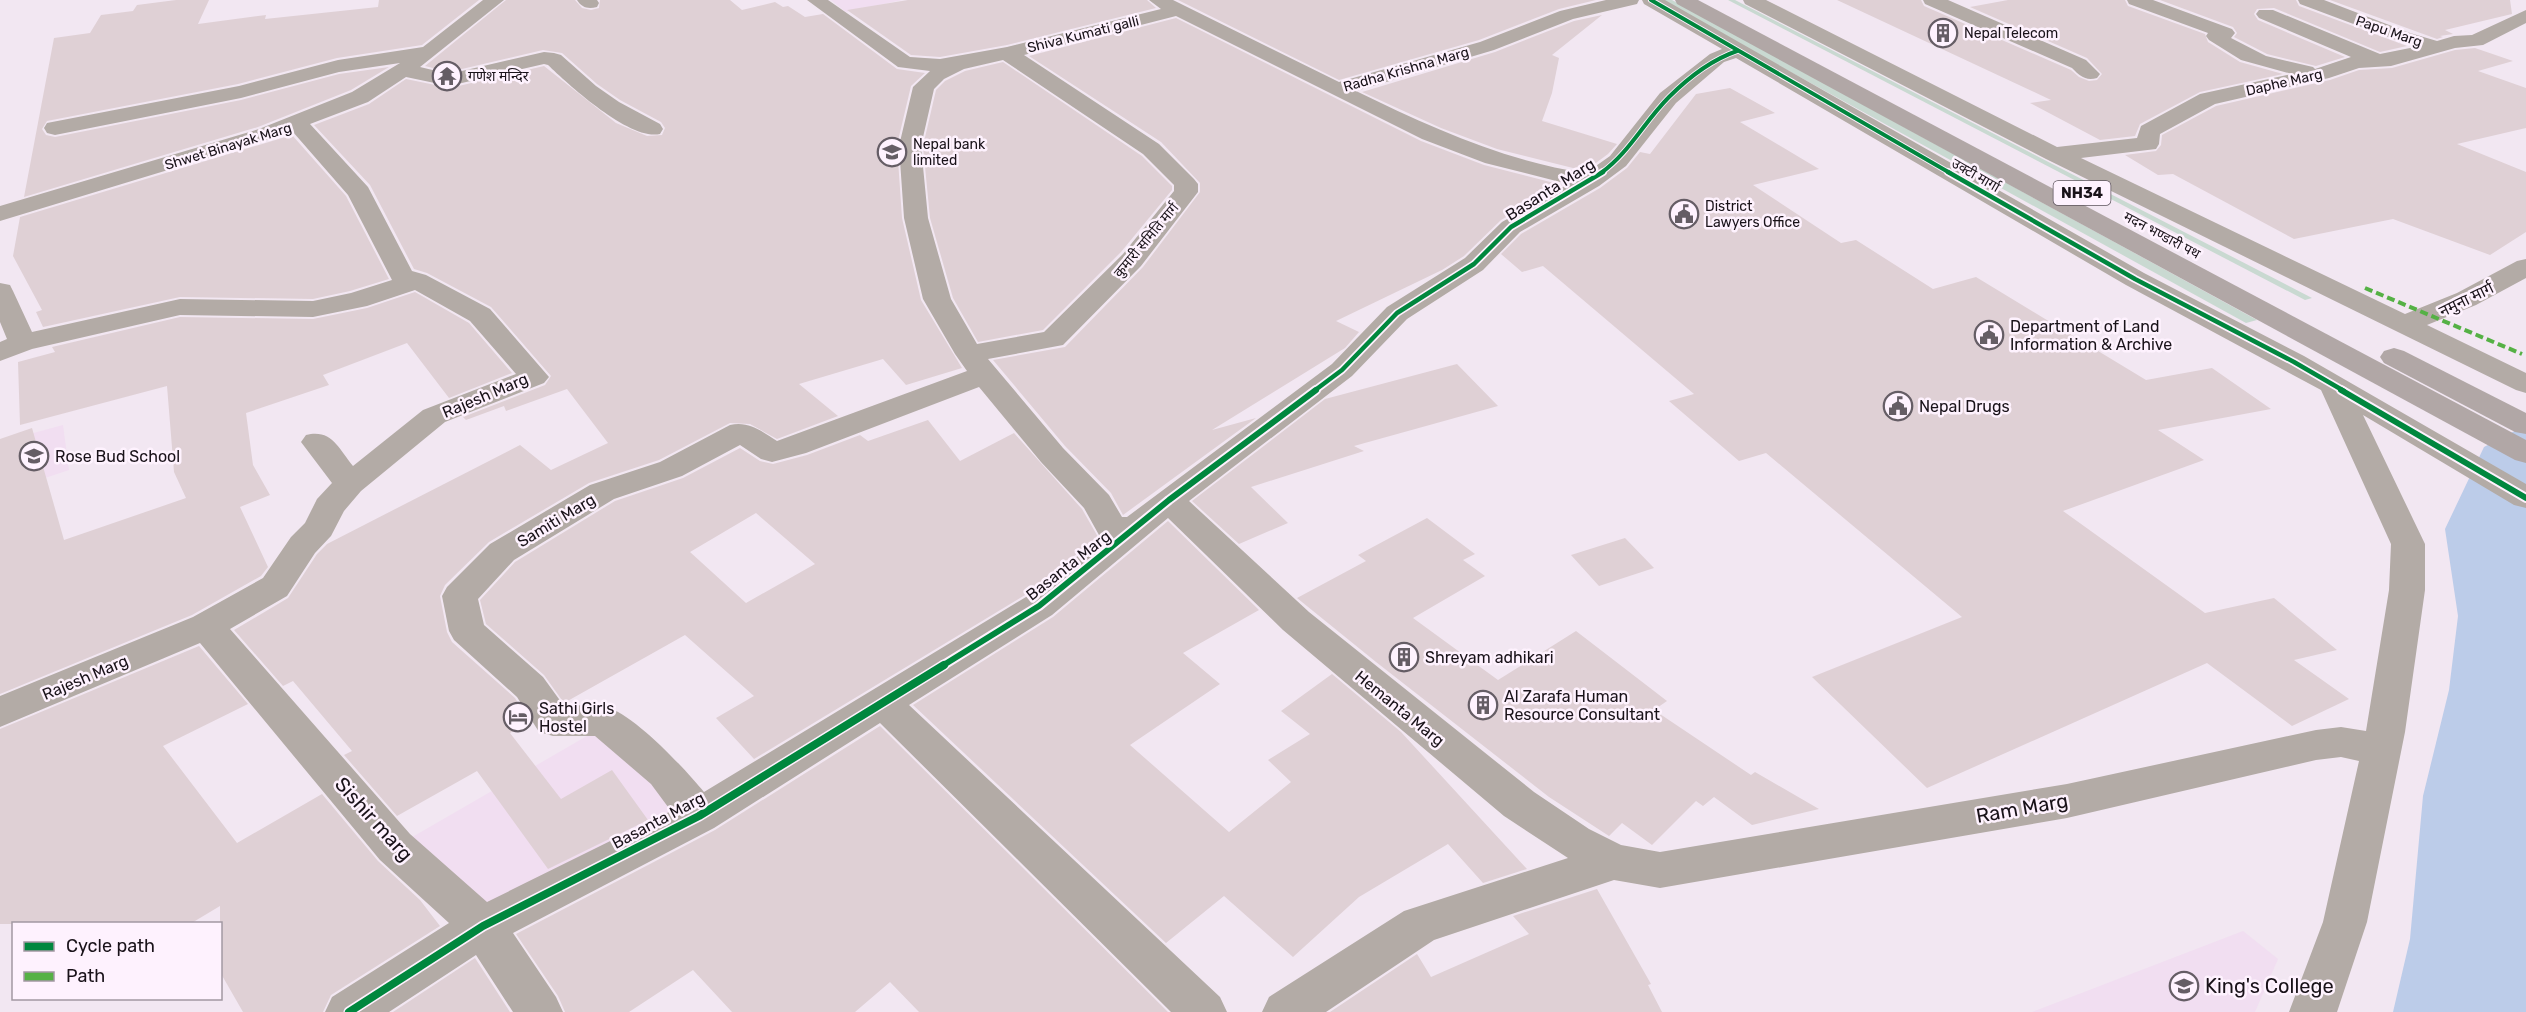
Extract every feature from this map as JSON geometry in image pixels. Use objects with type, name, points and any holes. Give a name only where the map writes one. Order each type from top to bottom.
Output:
[{"type":"highway","name":"मदन भण्डारी पथ","points":[[1684,0],[2526,453]]},
{"type":"highway","name":"मदन भण्डारी पथ","points":[[1715,0],[2526,425]]},
{"type":"street","points":[[297,123],[360,98],[429,52],[495,0]]},
{"type":"street","points":[[816,0],[905,63],[939,65],[996,55]]},
{"type":"street","name":"Radha Krishna Marg","points":[[1158,0],[1338,89],[1487,46],[1567,15],[1630,0]]},
{"type":"street","name":"उक्टी मार्गा","points":[[1651,0],[2135,279],[2294,362],[2526,498]]},
{"type":"street","points":[[1752,0],[2054,154],[2521,381]]},
{"type":"street","points":[[1932,0],[2079,64],[2091,74]]},
{"type":"street","points":[[2136,0],[2225,33],[2216,36],[2231,48],[2262,63],[2322,74]]},
{"type":"street","name":"Papu Marg","points":[[2307,0],[2403,38],[2438,47]]},
{"type":"street","name":"Shiva Kumati galli","points":[[996,55],[1178,10]]},
{"type":"street","points":[[2266,14],[2376,60]]},
{"type":"street","name":"Daphe Marg","points":[[2054,154],[2148,144],[2149,131],[2208,99],[2322,74],[2356,62],[2391,60],[2438,47],[2482,39],[2526,16]]},
{"type":"street","name":"Basanta Marg","points":[[349,1012],[483,926],[699,816],[1039,606],[1169,500],[1342,370],[1396,313],[1474,264],[1511,227],[1591,181],[1618,161],[1668,98],[1717,58],[1737,51]]},
{"type":"street","points":[[56,128],[241,92],[338,66],[429,52]]},
{"type":"street","points":[[996,55],[957,65],[937,75],[924,87],[910,146],[916,218],[937,299],[977,364],[1052,455],[1097,502],[1111,527],[1136,529]]},
{"type":"street","name":"कुमारी समिति मार्ग","points":[[977,364],[1053,339],[1132,260],[1186,192],[1186,184],[1152,149],[996,55]]},
{"type":"street","points":[[404,70],[449,80],[544,58],[554,59],[586,91],[624,116],[652,129]]},
{"type":"street","name":"Basanta Marg","points":[[1338,89],[1394,119],[1441,140],[1518,166],[1559,177],[1591,181]]},
{"type":"street","name":"Shwet Binayak Marg","points":[[0,214],[239,143],[297,123],[359,192],[402,276],[417,281]]},
{"type":"street","name":"नमुना मार्ग","points":[[2403,324],[2442,311],[2487,290],[2526,267]]},
{"type":"street","points":[[0,291],[11,348],[180,307],[313,309],[357,300],[417,281]]},
{"type":"street","name":"Rajesh Marg","points":[[0,712],[206,626],[275,588],[303,545],[319,528],[329,507],[350,484],[434,416],[534,377],[480,315],[417,281]]},
{"type":"street","name":"Samiti Marg","points":[[699,816],[665,772],[604,721],[553,721],[530,687],[467,631],[460,596],[502,552],[602,492],[670,469],[741,432],[772,452],[795,446],[868,417],[977,364]]},
{"type":"street","points":[[2313,1012],[2345,922],[2381,749],[2407,590],[2408,544],[2334,386]]},
{"type":"street","points":[[317,442],[350,484]]},
{"type":"street","name":"Hemanta Marg","points":[[1169,500],[1296,621],[1391,702],[1519,804],[1575,841],[1614,862],[1660,870]]},
{"type":"street","name":"Sishir marg","points":[[206,626],[395,847],[483,926],[539,1012]]},
{"type":"street","points":[[883,703],[1203,1012]]},
{"type":"street","name":"Ram Marg","points":[[1660,870],[2067,801],[2316,745],[2341,742],[2381,749]]},
{"type":"street","points":[[1286,1012],[1420,925],[1614,862]]},
{"type":"shaded area","points":[[831,0],[902,0],[846,12]]},
{"type":"shaded area","points":[[1660,0],[1672,0],[2257,320],[2246,323]]},
{"type":"shaded area","points":[[1728,0],[1735,0],[2312,298],[2305,300]]},
{"type":"shaded area","name":"Rose Bud School","points":[[63,425],[69,470],[0,493],[0,442]]},
{"type":"shaded area","points":[[599,729],[697,814],[483,926],[395,847]]},
{"type":"shaded area","name":"King's College","points":[[2243,931],[2278,959],[2255,1012],[2032,1012]]},
{"type":"water","points":[[2526,425],[2526,1012],[2393,1012],[2410,939],[2423,796],[2449,690],[2458,616],[2445,529],[2484,447]]},
{"type":"building","points":[[176,0],[209,0],[198,24],[266,15],[265,19],[378,7],[379,0],[479,0],[422,45],[337,58],[238,84],[47,121],[42,129],[46,135],[55,137],[241,100],[339,74],[389,67],[351,90],[258,127],[24,197],[54,38],[90,33],[101,15],[133,11],[137,5]]},
{"type":"building","points":[[506,0],[575,0],[582,8],[591,10],[599,8],[600,0],[730,0],[742,10],[775,2],[783,7],[788,6],[805,17],[823,14],[897,69],[925,73],[911,86],[897,145],[902,218],[921,300],[962,368],[906,385],[883,359],[799,384],[838,416],[777,439],[750,424],[730,423],[659,460],[589,483],[489,542],[445,585],[440,596],[447,632],[452,642],[515,698],[530,722],[510,733],[561,799],[612,770],[648,820],[548,869],[477,771],[397,816],[344,755],[352,751],[293,681],[283,686],[234,630],[288,598],[317,554],[327,544],[520,445],[551,470],[608,443],[567,389],[506,411],[504,406],[466,420],[463,417],[545,385],[551,376],[491,307],[427,273],[414,269],[370,185],[314,125],[369,104],[406,79],[450,88],[544,66],[616,123],[647,136],[662,135],[665,128],[661,122],[620,100],[597,84],[562,53],[543,50],[449,72],[425,66]]},
{"type":"building","points":[[908,0],[1147,0],[1156,8],[1007,45],[940,57],[911,55],[847,10]]},
{"type":"building","points":[[1178,0],[1596,0],[1559,9],[1479,40],[1339,80]]},
{"type":"building","points":[[1837,0],[1921,0],[1924,6],[2071,70],[2079,77],[2089,81],[2097,80],[2102,74],[2087,58],[1970,7],[2008,0],[2125,0],[2128,6],[2205,34],[2208,42],[2240,62],[2283,74],[2200,92],[2140,124],[2135,136],[2100,140],[2030,103],[2051,100]]},
{"type":"building","points":[[2160,0],[2296,0],[2299,6],[2407,46],[2380,52],[2274,8],[2257,9],[2254,14],[2258,20],[2345,57],[2316,66],[2267,54],[2234,37],[2237,33],[2233,27]]},
{"type":"building","points":[[2330,0],[2510,0],[2512,14],[2445,30],[2453,34],[2440,36],[2443,37],[2437,39]]},
{"type":"building","points":[[1602,15],[1552,55],[1559,58],[1552,93],[1542,121],[1617,144],[1608,154],[1585,171],[1497,149],[1441,128],[1362,92],[1495,52],[1574,21]]},
{"type":"building","points":[[1176,18],[1421,141],[1484,165],[1562,185],[1501,220],[1464,256],[1442,270],[1336,321],[1359,332],[1345,348],[1212,430],[1256,418],[1123,515],[1111,493],[1065,446],[993,360],[1065,347],[1143,267],[1200,192],[1200,183],[1161,142],[1029,56]]},
{"type":"building","points":[[2475,48],[2513,61],[2478,71],[2526,88],[2526,128],[2457,144],[2526,172],[2526,232],[2490,255],[2393,219],[2294,239],[2173,174],[2158,175],[2125,155],[2156,151],[2161,145],[2162,135],[2216,106],[2330,80],[2359,70],[2392,68],[2455,50]]},
{"type":"building","points":[[1003,62],[1142,156],[1172,186],[1172,190],[1121,252],[1043,330],[978,342],[953,298],[930,218],[923,146],[936,90],[945,81],[965,71]]},
{"type":"building","points":[[1730,88],[1775,113],[1740,122],[1819,169],[1753,185],[1841,243],[1856,240],[1933,289],[1976,277],[2146,380],[2212,368],[2271,409],[2158,430],[2204,460],[2063,511],[2205,613],[2274,598],[2337,650],[2294,660],[2349,699],[2292,726],[2207,663],[1927,788],[1812,677],[1962,617],[1766,453],[1739,461],[1669,401],[1694,394],[1543,266],[1522,272],[1501,254],[1521,234],[1600,188],[1627,168],[1640,152],[1650,154],[1696,94]]},
{"type":"building","points":[[292,135],[346,196],[389,279],[313,299],[180,297],[43,327],[36,312],[42,310],[13,256],[20,217]]},
{"type":"building","points":[[415,292],[469,323],[512,373],[449,398],[407,343],[323,375],[329,385],[246,413],[253,465],[270,495],[240,507],[268,567],[261,576],[192,615],[0,694],[0,439],[32,428],[64,540],[186,498],[174,472],[167,386],[20,425],[18,362],[55,352],[52,347],[180,317],[313,319],[367,308]]},
{"type":"building","points":[[1457,364],[1498,406],[1354,446],[1364,451],[1251,487],[1288,523],[1239,544],[1192,501],[1325,399]]},
{"type":"building","points":[[928,420],[960,461],[1014,433],[1082,509],[1098,537],[1025,595],[754,759],[716,718],[754,696],[685,635],[564,703],[544,675],[486,624],[480,600],[515,562],[615,501],[683,478],[740,448],[760,461],[773,464],[807,455],[860,435],[868,441]],"holes":[[[756,513],[815,564],[746,603],[690,552]]]},
{"type":"building","points":[[1427,518],[1475,554],[1463,560],[1485,576],[1413,618],[1498,680],[1576,631],[1667,701],[1654,710],[1751,775],[1755,772],[1819,809],[1752,825],[1714,797],[1703,806],[1696,801],[1652,845],[1622,823],[1609,836],[1549,797],[1297,598],[1366,561],[1358,555]]},
{"type":"building","points":[[1168,521],[1259,610],[1183,653],[1220,684],[1130,745],[1229,832],[1291,782],[1268,760],[1310,734],[1281,711],[1332,674],[1401,732],[1527,869],[1483,883],[1448,844],[1359,897],[1293,957],[1224,896],[1166,943],[913,705],[1053,617]]},
{"type":"building","points":[[1625,538],[1654,568],[1599,586],[1571,555]]},
{"type":"building","points":[[199,646],[248,704],[163,746],[237,843],[322,794],[378,861],[420,900],[440,926],[331,995],[323,1012],[243,1012],[222,975],[220,906],[193,922],[12,922],[12,924],[0,924],[0,729]]},
{"type":"building","points":[[880,726],[1168,1012],[919,1012],[890,982],[855,1012],[732,1012],[693,970],[629,1012],[565,1012],[558,996],[516,934],[715,830]]},
{"type":"building","points":[[1597,889],[1651,984],[1648,985],[1662,1012],[1330,1012],[1417,954],[1431,977],[1529,934],[1513,916]]},
{"type":"building","points":[[475,958],[510,1012],[393,1012]]},
{"type":"marked path","points":[[2365,288],[2522,354]]},
{"type":"cycle path","points":[[1651,0],[2135,279],[2294,362],[2526,498]]},
{"type":"cycle path","points":[[349,1012],[483,926],[699,816],[1039,606],[1169,500],[1342,370],[1397,313],[1474,264],[1511,227],[1591,181],[1618,161],[1668,98],[1717,58],[1737,51]]},
{"type":"place","name":"Nepal Telecom","points":[[1943,33]]},
{"type":"place","name":"गणेश मन्दिर","points":[[447,76]]},
{"type":"place","name":"Nepal bank limited","points":[[892,152]]},
{"type":"place","name":"District Lawyers Office","points":[[1684,214]]},
{"type":"place","name":"Department of Land Information & Archive","points":[[1989,335]]},
{"type":"place","name":"Nepal Drugs","points":[[1898,406]]},
{"type":"place","name":"Rose Bud School","points":[[34,456]]},
{"type":"place","name":"Shreyam adhikari","points":[[1404,657]]},
{"type":"place","name":"Al Zarafa Human Resource Consultant","points":[[1483,705]]},
{"type":"place","name":"Sathi Girls Hostel","points":[[518,717]]},
{"type":"place","name":"King's College","points":[[2184,986]]}]
